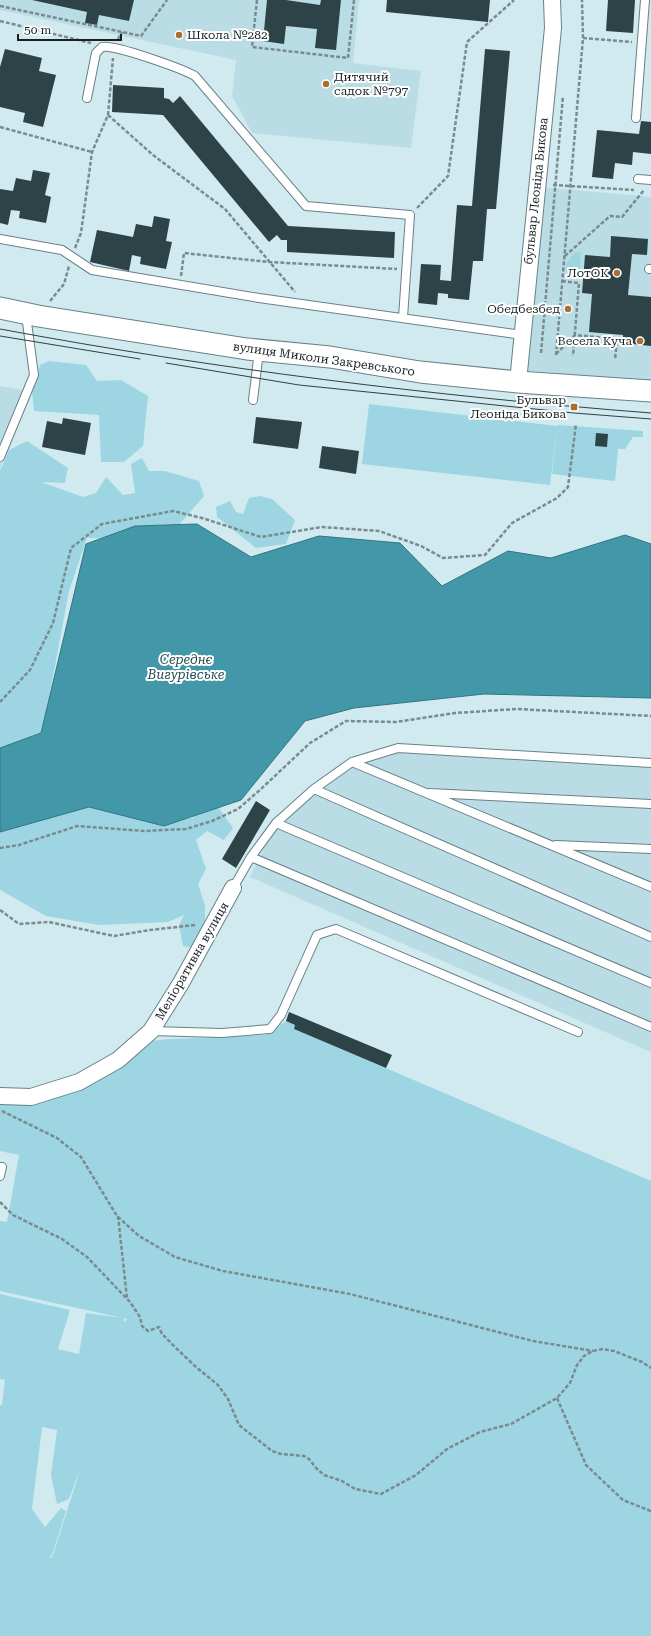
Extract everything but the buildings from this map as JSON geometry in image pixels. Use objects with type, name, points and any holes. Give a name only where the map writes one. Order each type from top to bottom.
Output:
[{"type":"street","name":"бульвар Леоніда Бикова","points":[[518,382],[552,28],[552,0]]},
{"type":"street","name":"вулиця Миколи Закревського","points":[[0,308],[26,314],[259,350],[330,357],[420,372],[518,382],[651,391]]},
{"type":"street","name":"Меліоративна вулиця","points":[[0,1096],[31,1097],[79,1082],[118,1060],[151,1030],[181,983],[233,888]]},
{"type":"lane","points":[[636,118],[642,43],[647,11],[645,0]]},
{"type":"lane","points":[[87,98],[96,53],[102,47],[110,47],[179,68],[195,76],[306,206],[410,215],[403,318]]},
{"type":"lane","points":[[638,179],[649,184]]},
{"type":"lane","points":[[0,239],[62,250],[92,270],[305,305],[522,335]]},
{"type":"lane","points":[[0,457],[34,375],[26,314]]},
{"type":"lane","points":[[253,400],[259,350]]},
{"type":"lane","points":[[233,888],[251,856],[276,823],[314,789],[352,762],[398,748],[651,762]]},
{"type":"lane","points":[[352,762],[651,887]]},
{"type":"lane","points":[[314,789],[651,937]]},
{"type":"lane","points":[[424,793],[651,804]]},
{"type":"lane","points":[[276,823],[651,983]]},
{"type":"lane","points":[[550,845],[651,849]]},
{"type":"lane","points":[[251,856],[651,1027]]},
{"type":"lane","points":[[151,1030],[222,1033],[270,1029],[281,1016],[317,935],[336,929],[578,1032]]},
{"type":"lane","points":[[0,1167],[2,1167],[0,1176]]},
{"type":"path","points":[[0,6],[141,36],[167,0]]},
{"type":"path","points":[[257,0],[252,47],[348,58],[354,0]]},
{"type":"path","points":[[410,215],[448,176],[467,42],[514,0]]},
{"type":"path","points":[[575,335],[556,355],[583,38],[582,0]]},
{"type":"path","points":[[0,21],[110,47]]},
{"type":"path","points":[[64,284],[81,233],[92,152],[108,114],[110,47],[122,32]]},
{"type":"path","points":[[583,38],[642,43]]},
{"type":"path","points":[[541,353],[563,91]]},
{"type":"path","points":[[108,114],[153,155],[225,210],[305,305]]},
{"type":"path","points":[[0,127],[92,152]]},
{"type":"path","points":[[537,183],[644,190]]},
{"type":"path","points":[[564,256],[610,216],[622,217],[649,184]]},
{"type":"path","points":[[180,285],[184,253],[270,262],[406,270]]},
{"type":"path","points":[[562,281],[579,283],[573,356]]},
{"type":"path","points":[[575,335],[617,338],[615,360]]},
{"type":"path","points":[[0,702],[30,670],[53,623],[71,548],[102,524],[173,511],[202,518],[261,537],[322,527],[379,531],[421,546],[443,558],[485,555],[512,523],[558,498],[568,486],[576,424]]},
{"type":"path","points":[[0,848],[19,845],[77,826],[144,830],[186,829],[212,821],[238,809],[310,743],[346,721],[396,722],[454,713],[517,708],[651,716]]},
{"type":"path","points":[[0,910],[19,924],[49,922],[114,936],[150,930],[214,924]]},
{"type":"path","points":[[0,1110],[57,1138],[80,1157],[117,1216],[138,1236],[175,1257],[223,1270],[350,1294],[533,1341],[593,1351]]},
{"type":"path","points":[[0,1202],[13,1215],[62,1239],[81,1253],[128,1299],[140,1317],[142,1326],[148,1331],[159,1327],[162,1334],[175,1347],[196,1367],[218,1384],[228,1399],[239,1426],[272,1451],[281,1454],[304,1456],[309,1458],[316,1468],[324,1475],[342,1481],[355,1489],[381,1494],[416,1475],[447,1449],[480,1432],[511,1424],[557,1398],[570,1383],[577,1365],[584,1356],[593,1351],[602,1349],[614,1350],[642,1362],[651,1368]]},
{"type":"path","points":[[117,1216],[128,1299]]},
{"type":"path","points":[[557,1398],[586,1465],[623,1500],[651,1511]]},
{"type":"shaded area","name":"Дитячий садок №797","points":[[0,0],[359,0],[353,63],[421,71],[411,148],[252,133],[232,96],[236,60],[0,10]]},
{"type":"shaded area","points":[[541,187],[651,197],[651,381],[528,371]]},
{"type":"shaded area","points":[[581,251],[580,274],[566,273],[566,263],[575,252]]},
{"type":"shaded area","points":[[49,361],[86,365],[97,381],[121,380],[148,396],[143,446],[124,462],[101,462],[99,415],[34,411],[32,389],[40,365]]},
{"type":"shaded area","points":[[0,386],[32,392],[0,469]]},
{"type":"shaded area","points":[[369,404],[557,426],[550,485],[362,464]]},
{"type":"shaded area","points":[[557,426],[643,431],[643,437],[633,437],[625,449],[618,449],[615,481],[552,474]]},
{"type":"shaded area","points":[[27,441],[68,468],[65,483],[41,482],[83,497],[96,493],[106,477],[123,495],[135,493],[131,464],[142,458],[149,471],[165,471],[199,481],[204,496],[179,525],[138,525],[126,539],[87,538],[69,591],[42,736],[0,755],[0,471],[9,450]]},
{"type":"shaded area","points":[[260,496],[272,499],[295,520],[286,544],[256,548],[217,517],[216,507],[230,501],[236,512],[243,514],[249,498]]},
{"type":"shaded area","points":[[398,748],[651,763],[651,1052],[250,877],[276,823],[352,762]]},
{"type":"shaded area","points":[[208,793],[233,828],[224,840],[207,831],[196,840],[206,869],[198,884],[205,906],[205,933],[195,948],[183,946],[179,925],[184,915],[168,922],[99,925],[46,916],[0,890],[0,828],[40,795],[174,819],[194,818],[185,801]]},
{"type":"shaded area","points":[[286,1021],[295,1025],[294,1029],[651,1181],[651,1636],[0,1636],[0,1405],[2,1405],[5,1380],[0,1379],[0,1294],[70,1310],[58,1349],[79,1354],[86,1313],[122,1318],[0,1291],[0,1221],[7,1222],[19,1155],[0,1151],[0,1104],[11,1105],[34,1103],[70,1093],[107,1075],[150,1041],[265,1035]],"holes":[[[42,1427],[57,1430],[51,1475],[57,1504],[69,1499],[82,1464],[52,1558],[49,1557],[52,1555],[66,1511],[61,1508],[45,1527],[32,1509]]]},
{"type":"water","name":"Середнє Вигурівське","points":[[197,524],[251,557],[319,536],[400,543],[442,586],[508,551],[551,558],[625,535],[651,544],[651,698],[484,694],[354,708],[305,721],[241,800],[164,826],[89,807],[0,832],[0,748],[41,733],[86,544],[135,526]]},
{"type":"tram line","points":[[0,329],[162,357],[324,380],[488,398],[651,413]]},
{"type":"tram line","points":[[0,336],[140,359]]},
{"type":"tram line","points":[[166,363],[299,385],[574,413],[651,419]]},
{"type":"place","name":"Школа №282","points":[[179,35]]},
{"type":"place","name":"Дитячий садок №797","points":[[326,84]]},
{"type":"place","name":"ЛотОК","points":[[617,273]]},
{"type":"place","name":"Обедбезбед","points":[[568,309]]},
{"type":"place","name":"Весела Куча","points":[[640,341]]},
{"type":"place","name":"Бульвар Леоніда Бикова","points":[[574,407]]}]
